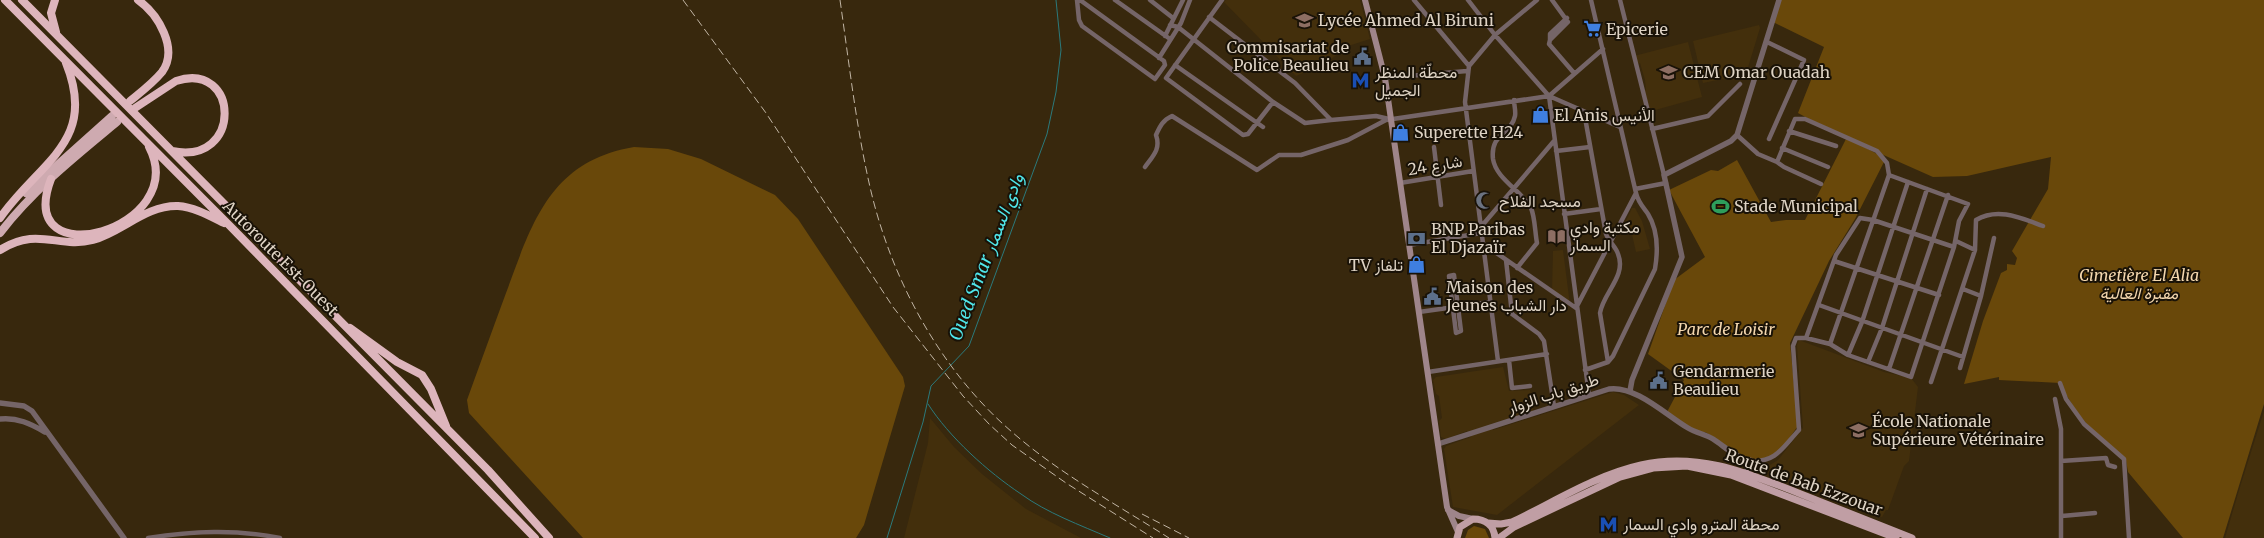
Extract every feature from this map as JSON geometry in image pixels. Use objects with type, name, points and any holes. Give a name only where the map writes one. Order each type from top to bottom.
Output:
[{"type":"highway","name":"Autoroute Est-Ouest","points":[[5,0],[230,226],[535,538]]},
{"type":"highway","name":"Autoroute Est-Ouest","points":[[24,0],[57,36],[488,470],[549,538]]},
{"type":"highway","points":[[55,0],[51,13],[52,23],[57,36]]},
{"type":"highway","points":[[130,101],[162,72],[167,63],[168,53],[162,28],[152,13],[138,0]]},
{"type":"highway","points":[[0,218],[66,140],[75,121],[76,100],[73,81],[64,59]]},
{"type":"highway","points":[[135,108],[183,78],[200,80],[218,90],[226,110],[222,132],[207,146],[196,151],[182,153],[171,150]]},
{"type":"highway","points":[[0,223],[30,188],[115,119],[50,178],[21,207],[0,232]]},
{"type":"highway","points":[[50,178],[45,210],[49,220],[55,227],[69,234],[80,236],[101,232],[128,219],[139,210],[152,190],[155,182],[155,162],[146,141]]},
{"type":"highway","points":[[0,250],[10,244],[32,238],[75,242],[92,240],[112,234],[141,217],[166,207],[192,209],[230,226]]},
{"type":"highway","points":[[345,326],[358,332],[400,364],[422,375],[430,386],[450,433]]},
{"type":"highway","points":[[505,506],[523,529],[527,538]]},
{"type":"main road","points":[[1365,0],[1384,78],[1448,510],[1457,536]]},
{"type":"main road","points":[[1743,475],[1748,460]]},
{"type":"main road","name":"Route de Bab Ezzouar","points":[[1488,523],[1501,524],[1512,522],[1600,482],[1641,470],[1675,466],[1743,475],[1912,538]]},
{"type":"main road","name":"Route de Bab Ezzouar","points":[[1743,475],[1896,538]]},
{"type":"main road","name":"Route de Bab Ezzouar","points":[[1497,538],[1600,482]]},
{"type":"main road","points":[[1448,510],[1459,516],[1474,518],[1488,523],[1497,538]]},
{"type":"main road","points":[[1457,536],[1464,523],[1474,518]]},
{"type":"street","points":[[1078,0],[1164,61],[1165,65],[1155,79],[1082,26],[1079,20],[1078,0]]},
{"type":"street","points":[[1115,0],[1170,39]]},
{"type":"street","points":[[1150,0],[1174,18]]},
{"type":"street","points":[[1165,36],[1183,0]]},
{"type":"street","points":[[1159,58],[1178,27],[1190,0]]},
{"type":"street","points":[[1222,0],[1167,75],[1167,80],[1243,135],[1248,134],[1273,102]]},
{"type":"street","points":[[1468,0],[1495,35],[1549,96],[1620,127]]},
{"type":"street","points":[[1498,361],[1466,108],[1468,68],[1495,35],[1537,0]]},
{"type":"street","points":[[1552,0],[1567,18],[1568,22],[1550,40],[1551,46],[1574,72]]},
{"type":"street","points":[[1585,370],[1608,362],[1633,316],[1656,262],[1657,244],[1649,215],[1638,201],[1635,191],[1591,0]]},
{"type":"street","points":[[1620,0],[1666,183],[1682,257],[1632,380],[1630,391],[1690,429],[1709,436],[1748,460],[1762,461],[1773,458],[1799,430],[1793,346],[1796,338],[1806,338],[1830,344],[1848,355],[1911,377],[1956,241],[1959,221],[1968,204],[1948,195],[1889,175]]},
{"type":"street","points":[[1664,175],[1731,141],[1737,135],[1779,0]]},
{"type":"street","points":[[1416,1],[1468,68]]},
{"type":"street","points":[[1209,17],[1295,82],[1331,120]]},
{"type":"street","points":[[1170,25],[1178,27],[1273,102],[1305,123],[1376,116],[1390,119]]},
{"type":"street","points":[[1767,42],[1804,60],[1769,139]]},
{"type":"street","points":[[1145,167],[1158,150],[1159,144],[1156,135],[1159,128],[1167,118],[1172,116],[1257,170],[1275,157],[1301,154],[1348,140],[1384,120],[1549,96],[1602,49]]},
{"type":"street","points":[[1176,65],[1263,127]]},
{"type":"street","points":[[1384,78],[1468,68]]},
{"type":"street","points":[[1652,129],[1708,116],[1740,84]]},
{"type":"street","points":[[1549,96],[1589,395]]},
{"type":"street","points":[[1514,100],[1515,115],[1510,127],[1496,140],[1493,149],[1494,162],[1501,175],[1531,208],[1536,243],[1518,268]]},
{"type":"street","points":[[1584,112],[1601,209],[1610,243],[1618,253],[1620,267],[1618,276],[1601,305],[1600,313],[1608,362]]},
{"type":"street","points":[[1776,162],[1795,119],[1800,118],[1825,127],[1877,151],[1887,163],[1889,175],[1830,344]]},
{"type":"street","points":[[1789,131],[1836,146]]},
{"type":"street","points":[[1737,135],[1758,154],[1822,184]]},
{"type":"street","points":[[1409,245],[1481,230],[1554,141]]},
{"type":"street","points":[[1434,147],[1441,205]]},
{"type":"street","points":[[1556,151],[1590,147]]},
{"type":"street","points":[[1782,148],[1828,167]]},
{"type":"street","name":"شارع 24","points":[[1400,182],[1473,171]]},
{"type":"street","points":[[1848,355],[1862,322],[1908,182]]},
{"type":"street","points":[[1576,308],[1635,191],[1666,183]]},
{"type":"street","points":[[1868,362],[1882,328],[1927,189]]},
{"type":"street","points":[[1889,369],[1902,336],[1948,195]]},
{"type":"street","points":[[1564,214],[1601,209]]},
{"type":"street","points":[[1931,382],[1975,250],[1976,220],[1982,216],[2002,212],[2043,226]]},
{"type":"street","points":[[1806,338],[1834,261],[1860,218],[1873,220],[1954,247]]},
{"type":"street","points":[[1960,368],[1981,296],[1994,238]]},
{"type":"street","points":[[1956,241],[1975,250]]},
{"type":"street","points":[[1482,243],[1576,308]]},
{"type":"street","points":[[1506,260],[1512,314],[1539,334],[1544,341],[1554,406]]},
{"type":"street","points":[[1834,261],[1939,295]]},
{"type":"street","points":[[1455,306],[1449,276],[1454,275],[1455,306],[1456,333],[1461,332],[1455,306]]},
{"type":"street","points":[[1962,289],[1981,296]]},
{"type":"street","points":[[1419,312],[1490,302]]},
{"type":"street","points":[[1819,306],[1963,357]]},
{"type":"street","points":[[1428,372],[1547,354]]},
{"type":"street","points":[[1509,360],[1512,388],[1530,386]]},
{"type":"street","points":[[2060,384],[2066,400],[2084,424],[2124,459],[2129,538]]},
{"type":"street","name":"طريق باب الزوار","points":[[1438,444],[1614,388],[1630,391]]},
{"type":"street","points":[[2055,399],[2061,429],[2061,538]]},
{"type":"street","points":[[0,403],[28,408],[124,538]]},
{"type":"street","points":[[0,419],[10,418],[21,421],[47,434]]},
{"type":"street","points":[[2062,461],[2106,458],[2108,465],[2115,467]]},
{"type":"street","points":[[2062,516],[2095,513]]},
{"type":"street","points":[[148,538],[217,531],[238,531],[280,538]]},
{"type":"shaded area","name":"Lycée Ahmed Al Biruni","points":[[1226,0],[1360,0],[1370,39],[1348,46],[1326,63],[1296,76],[1224,2]]},
{"type":"shaded area","points":[[1759,25],[1760,28],[1746,74],[1703,83],[1693,41]]},
{"type":"shaded area","name":"CEM Omar Ouadah","points":[[1688,42],[1702,97],[1648,112],[1642,91],[1646,90],[1645,80],[1640,63],[1636,64],[1634,56]]},
{"type":"shaded area","points":[[1632,208],[1635,208],[1642,221],[1650,249],[1636,252],[1631,230],[1625,223]]},
{"type":"shaded area","points":[[1563,250],[1570,305],[1552,293],[1553,251]]},
{"type":"shaded area","name":"École Nationale Supérieure Vétérinaire","points":[[1799,340],[1884,372],[1911,378],[1918,387],[1909,461],[1904,466],[1888,510],[1886,510],[1882,517],[1861,510],[1859,505],[1851,504],[1761,469],[1762,466],[1770,465],[1778,460],[1803,428],[1797,345]]},
{"type":"shaded area","points":[[1503,367],[1509,391],[1530,390],[1533,411],[1491,424],[1493,430],[1613,392],[1624,395],[1639,405],[1497,515],[1453,507],[1444,449],[1446,446],[1471,437],[1467,431],[1446,439],[1441,437],[1439,421],[1442,418],[1439,396],[1436,394],[1433,380],[1436,377]]},
{"type":"shaded area","points":[[2264,411],[2264,538],[2225,538],[2240,487]]},
{"type":"shaded area","points":[[930,418],[954,447],[982,474],[1026,509],[1081,538],[904,538],[928,443]]},
{"type":"green space","name":"Cimetière El Alia مقبرة العالية","points":[[1781,0],[2264,0],[2264,404],[2223,538],[2183,538],[2128,472],[2126,460],[2088,426],[2060,383],[1999,380],[1999,377],[1964,384],[1983,321],[2001,273],[2007,270],[2007,264],[2015,265],[2017,258],[2012,251],[2048,189],[2051,157],[1967,176],[1933,177],[1861,145],[1877,154],[1884,162],[1855,219],[1829,261],[1790,343],[1798,426],[1785,444],[1769,459],[1762,461],[1754,459],[1736,452],[1705,432],[1699,433],[1667,412],[1684,380],[1648,354],[1674,280],[1705,257],[1669,190],[1711,170],[1718,171],[1737,160],[1771,222],[1805,220],[1846,139],[1798,113],[1824,47],[1773,22]]},
{"type":"green space","points":[[634,147],[668,149],[701,159],[775,195],[798,219],[903,377],[905,386],[864,525],[856,538],[583,538],[469,413],[467,400],[516,267],[525,243],[548,199],[563,181],[582,166],[605,154]]},
{"type":"green space","points":[[1474,526],[1485,529],[1489,538],[1465,538],[1468,530]]},
{"type":"waterway","name":"Oued Smar وادي السمار","points":[[887,538],[923,422],[931,386],[969,346],[1047,134],[1056,92],[1061,50],[1056,0]]},
{"type":"waterway","points":[[928,404],[958,441],[983,465],[1008,485],[1053,513],[1110,538]]},
{"type":"railway","points":[[683,0],[766,113],[893,307],[963,396],[1012,445],[1066,483],[1153,538]]},
{"type":"railway","points":[[840,0],[857,117],[870,187],[891,255],[905,289],[922,321],[962,380],[1012,432],[1049,462],[1169,538]]},
{"type":"railway","points":[[1142,514],[1189,538]]},
{"type":"place","name":"Lycée Ahmed Al Biruni","points":[[1304,20]]},
{"type":"place","name":"Epicerie","points":[[1592,29]]},
{"type":"place","name":"Commisariat de Police Beaulieu","points":[[1363,56]]},
{"type":"place","name":"CEM Omar Ouadah","points":[[1669,72]]},
{"type":"place","name":"محطّة المنظر الجميل","points":[[1361,81]]},
{"type":"place","name":"El Anis الأنيس","points":[[1540,115]]},
{"type":"place","name":"Superette H24","points":[[1400,132]]},
{"type":"place","name":"مسجد الفلاح","points":[[1485,201]]},
{"type":"place","name":"Stade Municipal","points":[[1720,206]]},
{"type":"place","name":"مكتبة وادي السمار","points":[[1556,236]]},
{"type":"place","name":"BNP Paribas El Djazaïr","points":[[1417,238]]},
{"type":"place","name":"TV تلفاز","points":[[1417,265]]},
{"type":"place","name":"Maison des Jeunes دار الشباب","points":[[1432,296]]},
{"type":"place","name":"Gendarmerie Beaulieu","points":[[1659,380]]},
{"type":"place","name":"École Nationale Supérieure Vétérinaire","points":[[1858,430]]},
{"type":"place","name":"محطة المترو وادي السمار","points":[[1609,524]]},
{"type":"park label","name":"Parc de Loisir","points":[[1726,329]]}]
